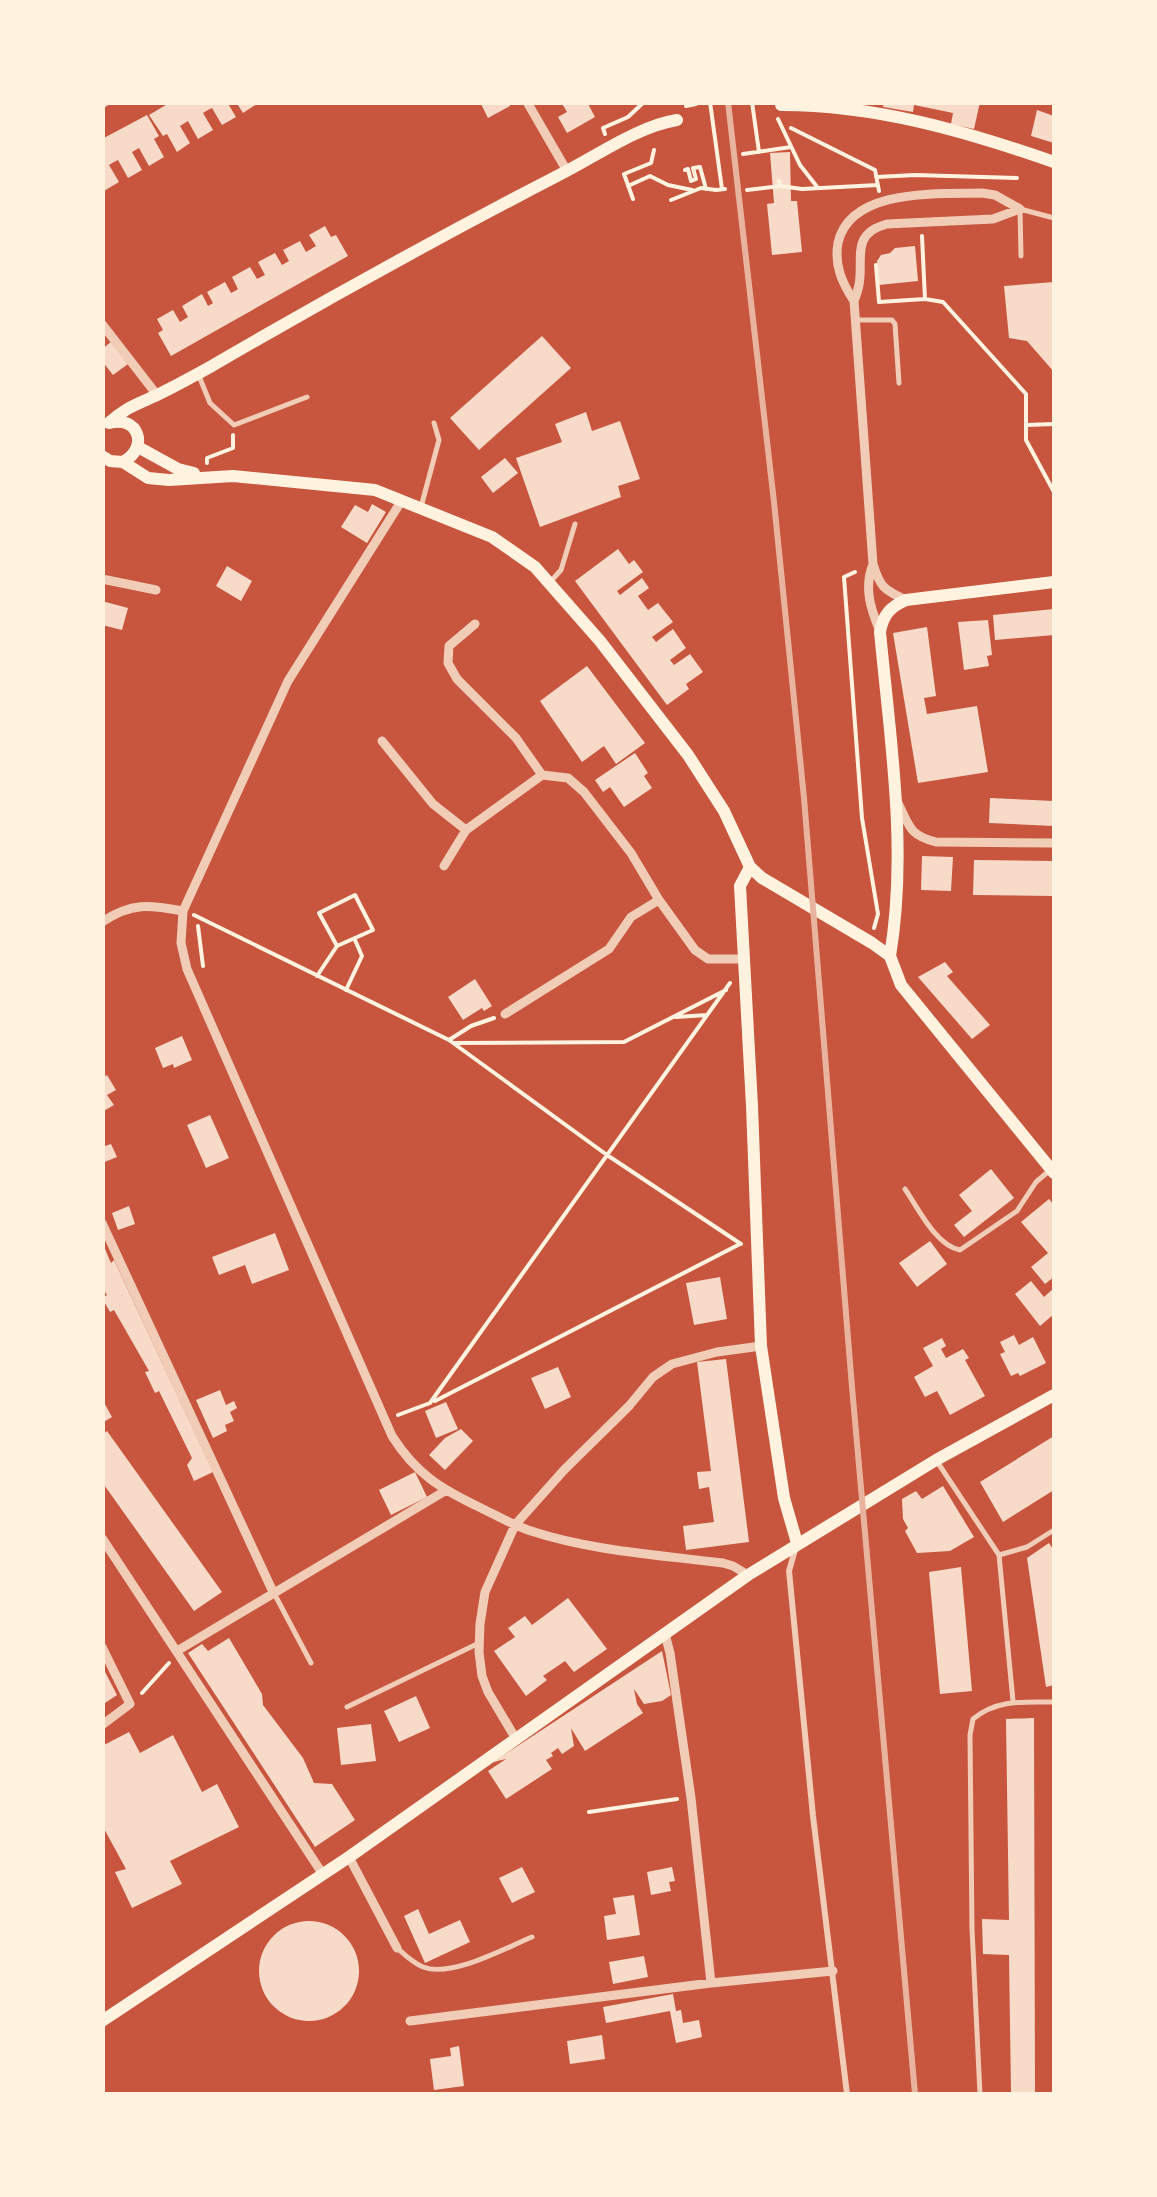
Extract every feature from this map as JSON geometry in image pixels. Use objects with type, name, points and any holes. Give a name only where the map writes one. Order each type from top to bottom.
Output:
[{"type":"main road","points":[[779,112],[820,105],[900,116],[1054,162]]},
{"type":"main road","points":[[106,425],[125,408],[197,374],[381,268],[622,142],[677,120]]},
{"type":"main road","points":[[110,460],[132,456],[138,447],[136,432],[144,410],[157,395]]},
{"type":"main road","points":[[106,425],[116,421],[128,423],[136,432]]},
{"type":"main road","points":[[138,447],[178,469],[206,476]]},
{"type":"main road","points":[[110,460],[148,478],[234,476],[375,490],[492,537],[534,566],[600,640],[688,755],[724,812],[750,868],[890,956],[902,985],[1053,1171]]},
{"type":"main road","points":[[890,956],[894,932],[896,797],[880,632],[887,613],[894,604],[906,600],[1054,582]]},
{"type":"main road","points":[[750,868],[740,886],[761,1346],[786,1506],[797,1543]]},
{"type":"main road","points":[[102,2020],[349,1856],[748,1575],[936,1460],[1054,1395]]},
{"type":"street","points":[[527,102],[567,172]]},
{"type":"street","points":[[906,600],[886,590],[873,564],[856,320],[854,301],[839,272],[836,251],[840,235],[855,212],[902,198],[982,192],[1020,210]]},
{"type":"street","points":[[854,301],[860,282],[858,255],[873,229],[904,222],[993,219],[1020,210]]},
{"type":"street","points":[[102,324],[157,395]]},
{"type":"street","points":[[402,500],[288,681],[183,910],[181,943],[187,969],[383,1417],[404,1456],[445,1491],[556,1538],[723,1563],[748,1575]]},
{"type":"street","points":[[873,564],[868,576],[868,597],[880,632]]},
{"type":"street","points":[[102,579],[156,590]]},
{"type":"street","points":[[475,624],[449,646],[448,663],[458,679],[516,738],[542,775]]},
{"type":"street","points":[[382,740],[433,804],[466,830]]},
{"type":"street","points":[[444,866],[466,830],[542,775],[568,778],[584,792],[632,853],[694,950],[708,958],[742,960]]},
{"type":"street","points":[[896,797],[918,837],[936,842],[1054,844]]},
{"type":"street","points":[[506,1014],[609,948],[631,917],[659,900]]},
{"type":"street","points":[[102,922],[120,910],[141,905],[183,910]]},
{"type":"street","points":[[103,1224],[274,1592]]},
{"type":"street","points":[[516,1740],[482,1676],[480,1642],[485,1592],[516,1524],[654,1377],[672,1364],[761,1346]]},
{"type":"street","points":[[176,1651],[445,1491]]},
{"type":"street","points":[[102,1538],[322,1873]]},
{"type":"street","points":[[797,1543],[789,1571],[813,1816],[847,2094]]},
{"type":"street","points":[[665,1634],[692,1798],[711,1983]]},
{"type":"street","points":[[102,1647],[130,1704],[102,1725]]},
{"type":"street","points":[[349,1856],[397,1948]]},
{"type":"street","points":[[410,2021],[833,1971]]},
{"type":"lane","points":[[1021,256],[1020,210],[1054,218]]},
{"type":"lane","points":[[856,320],[892,320],[896,324],[899,383]]},
{"type":"lane","points":[[197,374],[210,403],[234,426],[307,397]]},
{"type":"lane","points":[[422,507],[439,440],[434,423]]},
{"type":"lane","points":[[548,584],[561,570],[575,524]]},
{"type":"lane","points":[[906,1188],[930,1228],[952,1249],[960,1250],[1017,1211],[1036,1182],[1053,1171]]},
{"type":"lane","points":[[936,1460],[999,1555],[1013,1701]]},
{"type":"lane","points":[[999,1555],[1027,1547],[1054,1530]]},
{"type":"lane","points":[[274,1592],[311,1663]]},
{"type":"lane","points":[[347,1707],[480,1642]]},
{"type":"lane","points":[[980,2094],[972,1929],[972,1719],[984,1709],[1013,1701],[1054,1702]]},
{"type":"lane","points":[[397,1948],[422,1966],[450,1968],[532,1937]]},
{"type":"path","points":[[604,133],[603,128],[628,117],[644,102]]},
{"type":"path","points":[[686,106],[696,102]]},
{"type":"path","points":[[628,186],[650,176],[692,190],[719,189],[710,102]]},
{"type":"path","points":[[752,102],[758,152]]},
{"type":"path","points":[[779,112],[800,165],[818,188]]},
{"type":"path","points":[[747,190],[780,184],[818,188],[878,185],[875,170],[790,128]]},
{"type":"path","points":[[743,154],[792,147]]},
{"type":"path","points":[[633,199],[624,174],[651,163],[654,150]]},
{"type":"path","points":[[685,170],[688,169],[691,181],[696,180],[694,168],[700,167],[706,189]]},
{"type":"path","points":[[876,177],[1017,178]]},
{"type":"path","points":[[671,200],[692,190]]},
{"type":"path","points":[[922,236],[925,300]]},
{"type":"path","points":[[875,254],[879,302],[943,302],[1026,394],[1026,440],[1054,492]]},
{"type":"path","points":[[1026,426],[1054,424]]},
{"type":"path","points":[[207,458],[233,448]]},
{"type":"path","points":[[873,564],[844,577],[862,818],[878,914],[873,933]]},
{"type":"path","points":[[317,976],[337,946],[373,930],[355,895],[319,913],[337,946]]},
{"type":"path","points":[[183,910],[452,1042],[740,1244],[756,1246]]},
{"type":"path","points":[[197,917],[203,966]]},
{"type":"path","points":[[346,990],[362,956],[355,939]]},
{"type":"path","points":[[430,1403],[727,990],[742,960]]},
{"type":"path","points":[[452,1042],[624,1042],[727,990]]},
{"type":"path","points":[[452,1042],[470,1026],[506,1014]]},
{"type":"path","points":[[672,1018],[708,1015]]},
{"type":"path","points":[[383,1417],[430,1403],[740,1244]]},
{"type":"path","points":[[130,1704],[163,1672]]},
{"type":"path","points":[[589,1812],[660,1801]]},
{"type":"building","points":[[171,102],[227,102],[236,117],[222,125],[212,108],[208,110],[203,113],[213,130],[198,139],[188,121],[180,126],[190,143],[177,152],[149,115]]},
{"type":"building","points":[[236,102],[260,102],[243,113]]},
{"type":"building","points":[[480,102],[508,102],[510,106],[488,118]]},
{"type":"building","points":[[561,102],[587,102],[595,117],[567,133],[558,117],[567,112]]},
{"type":"building","points":[[884,102],[980,102],[974,129],[951,124],[953,113],[914,105],[913,112],[883,107]]},
{"type":"building","points":[[1037,110],[1054,116],[1054,143],[1031,136]]},
{"type":"building","points":[[147,115],[159,136],[154,139],[164,157],[149,166],[139,148],[132,152],[142,170],[128,178],[118,160],[114,162],[109,165],[119,182],[104,191],[102,139]]},
{"type":"building","points":[[790,152],[791,201],[797,201],[802,252],[772,255],[767,204],[774,203],[770,153]]},
{"type":"building","points":[[325,226],[331,237],[336,235],[348,256],[171,356],[158,333],[163,330],[157,319],[173,310],[180,322],[188,317],[182,306],[202,294],[208,306],[213,303],[207,292],[225,282],[231,293],[235,291],[238,289],[232,277],[250,267],[257,279],[265,275],[258,262],[275,253],[282,265],[289,261],[283,250],[300,241],[306,252],[316,246],[309,235]]},
{"type":"building","points":[[915,246],[918,281],[879,285],[877,261],[881,255],[895,248]]},
{"type":"building","points":[[1054,282],[1054,372],[1027,341],[1009,338],[1004,286]]},
{"type":"building","points":[[542,336],[571,368],[479,450],[450,418]]},
{"type":"building","points":[[111,342],[128,364],[113,375],[102,361],[102,349]]},
{"type":"building","points":[[586,412],[592,431],[620,421],[640,479],[618,486],[621,497],[540,527],[516,458],[562,442],[555,424]]},
{"type":"building","points":[[505,458],[518,473],[493,493],[481,477]]},
{"type":"building","points":[[372,504],[386,512],[367,543],[341,527],[355,505],[368,512]]},
{"type":"building","points":[[618,549],[629,564],[634,560],[643,572],[617,591],[620,595],[642,578],[649,588],[638,596],[648,610],[658,603],[673,622],[652,637],[656,642],[673,629],[686,648],[670,660],[674,665],[690,654],[703,672],[686,684],[689,689],[667,705],[575,581]]},
{"type":"building","points":[[227,566],[252,581],[241,601],[216,586]]},
{"type":"building","points":[[102,601],[128,608],[122,630],[102,625]]},
{"type":"building","points":[[1054,609],[1054,635],[995,640],[993,615]]},
{"type":"building","points":[[988,620],[992,655],[987,656],[989,666],[964,670],[958,622]]},
{"type":"building","points":[[927,627],[936,696],[924,698],[927,714],[977,706],[988,772],[918,783],[893,633]]},
{"type":"building","points":[[587,666],[645,743],[616,764],[604,746],[582,762],[540,701]]},
{"type":"building","points":[[635,753],[652,788],[624,807],[610,787],[603,792],[595,780]]},
{"type":"building","points":[[990,798],[1054,801],[1053,826],[989,823]]},
{"type":"building","points":[[922,856],[953,857],[951,891],[921,890]]},
{"type":"building","points":[[974,860],[1053,861],[1053,896],[973,895]]},
{"type":"building","points":[[945,962],[953,972],[947,976],[990,1025],[972,1039],[918,977]]},
{"type":"building","points":[[475,979],[492,1006],[463,1020],[448,997]]},
{"type":"building","points":[[182,1036],[192,1060],[163,1068],[155,1048]]},
{"type":"building","points":[[107,1075],[116,1090],[107,1095],[114,1105],[102,1112],[102,1078]]},
{"type":"building","points":[[210,1115],[229,1158],[206,1168],[187,1125]]},
{"type":"building","points":[[111,1144],[117,1157],[102,1163],[102,1147]]},
{"type":"building","points":[[991,1169],[1014,1198],[964,1237],[954,1225],[972,1211],[959,1195]]},
{"type":"building","points":[[1049,1199],[1054,1205],[1054,1277],[1045,1284],[1031,1267],[1048,1253],[1021,1222]]},
{"type":"building","points":[[129,1206],[135,1224],[118,1230],[112,1213]]},
{"type":"building","points":[[275,1233],[289,1270],[252,1284],[245,1265],[219,1275],[212,1257]]},
{"type":"building","points":[[930,1241],[947,1264],[917,1287],[899,1263]]},
{"type":"building","points":[[102,1242],[213,1472],[194,1481],[187,1465],[192,1458],[159,1391],[155,1393],[145,1372],[149,1371],[114,1310],[110,1312],[102,1298],[107,1295],[102,1287]]},
{"type":"building","points":[[720,1277],[727,1319],[694,1325],[686,1283]]},
{"type":"building","points":[[1031,1281],[1044,1297],[1054,1288],[1054,1314],[1040,1326],[1015,1294]]},
{"type":"building","points":[[1014,1335],[1019,1345],[1033,1337],[1046,1363],[1020,1376],[1011,1376],[1000,1354],[1005,1352],[1000,1342]]},
{"type":"building","points":[[942,1338],[946,1346],[941,1349],[946,1358],[963,1349],[985,1396],[950,1415],[937,1391],[925,1397],[914,1377],[933,1366],[923,1348]]},
{"type":"building","points":[[726,1359],[749,1542],[686,1550],[683,1526],[714,1522],[709,1487],[699,1489],[697,1472],[711,1471],[697,1362]]},
{"type":"building","points":[[558,1367],[571,1397],[545,1409],[531,1378]]},
{"type":"building","points":[[220,1390],[226,1405],[234,1401],[237,1408],[230,1412],[234,1421],[225,1425],[227,1431],[213,1438],[196,1400]]},
{"type":"building","points":[[102,1399],[112,1417],[102,1423]]},
{"type":"building","points":[[446,1402],[458,1429],[436,1438],[425,1411]]},
{"type":"building","points":[[461,1429],[473,1441],[445,1470],[429,1455],[445,1438]]},
{"type":"building","points":[[107,1431],[222,1592],[194,1611],[102,1482],[102,1435]]},
{"type":"building","points":[[1054,1436],[1054,1490],[1003,1522],[980,1482]]},
{"type":"building","points":[[415,1472],[427,1497],[391,1515],[379,1490]]},
{"type":"building","points":[[943,1486],[974,1537],[950,1551],[917,1553],[905,1531],[908,1528],[903,1519],[902,1499],[916,1491],[922,1499]]},
{"type":"building","points":[[1049,1543],[1054,1551],[1054,1685],[1046,1687],[1027,1558]]},
{"type":"building","points":[[961,1567],[972,1691],[940,1694],[929,1572]]},
{"type":"building","points":[[568,1598],[607,1649],[574,1672],[565,1661],[543,1676],[547,1680],[526,1696],[494,1651],[515,1637],[508,1628],[525,1616],[532,1625]]},
{"type":"building","points":[[229,1638],[262,1694],[263,1705],[303,1758],[314,1783],[332,1784],[355,1820],[315,1847],[188,1653],[202,1644],[208,1651]]},
{"type":"building","points":[[662,1651],[671,1695],[644,1704],[634,1689],[643,1713],[585,1751],[571,1728],[574,1746],[562,1754],[558,1748],[551,1753],[553,1756],[546,1760],[552,1769],[506,1799],[488,1771],[506,1759],[493,1762]]},
{"type":"building","points":[[102,1666],[117,1695],[102,1705]]},
{"type":"building","points":[[416,1696],[430,1728],[399,1742],[384,1711]]},
{"type":"building","points":[[1034,1718],[1035,2094],[1011,2094],[1009,1955],[983,1954],[982,1919],[1009,1920],[1006,1719]]},
{"type":"building","points":[[371,1724],[376,1761],[341,1765],[337,1728]]},
{"type":"building","points":[[129,1732],[140,1753],[173,1735],[202,1792],[217,1784],[239,1827],[170,1861],[182,1884],[132,1908],[115,1872],[126,1869],[102,1825],[102,1746]]},
{"type":"building","points":[[522,1867],[535,1892],[512,1903],[499,1878]]},
{"type":"building","points":[[672,1867],[675,1881],[669,1882],[671,1891],[651,1895],[647,1872]]},
{"type":"building","points":[[634,1895],[640,1935],[607,1940],[604,1916],[616,1914],[613,1898]]},
{"type":"building","points":[[418,1909],[429,1934],[460,1920],[470,1942],[425,1963],[404,1916]]},
{"type":"building","points":[[309,1921],[328,1925],[345,1935],[355,1952],[359,1971],[355,1990],[345,2007],[328,2017],[309,2021],[290,2017],[273,2007],[263,1990],[259,1971],[263,1952],[273,1935],[290,1925]]},
{"type":"building","points":[[644,1956],[648,1977],[613,1984],[609,1962]]},
{"type":"building","points":[[673,1994],[683,2023],[699,2020],[702,2037],[676,2043],[670,2011],[606,2023],[603,2007]]},
{"type":"building","points":[[602,2035],[605,2059],[570,2064],[567,2041]]},
{"type":"building","points":[[459,2046],[464,2086],[434,2090],[430,2059],[451,2056],[450,2048]]},
{"type":"railway","points":[[728,102],[804,798],[915,2094]]}]
